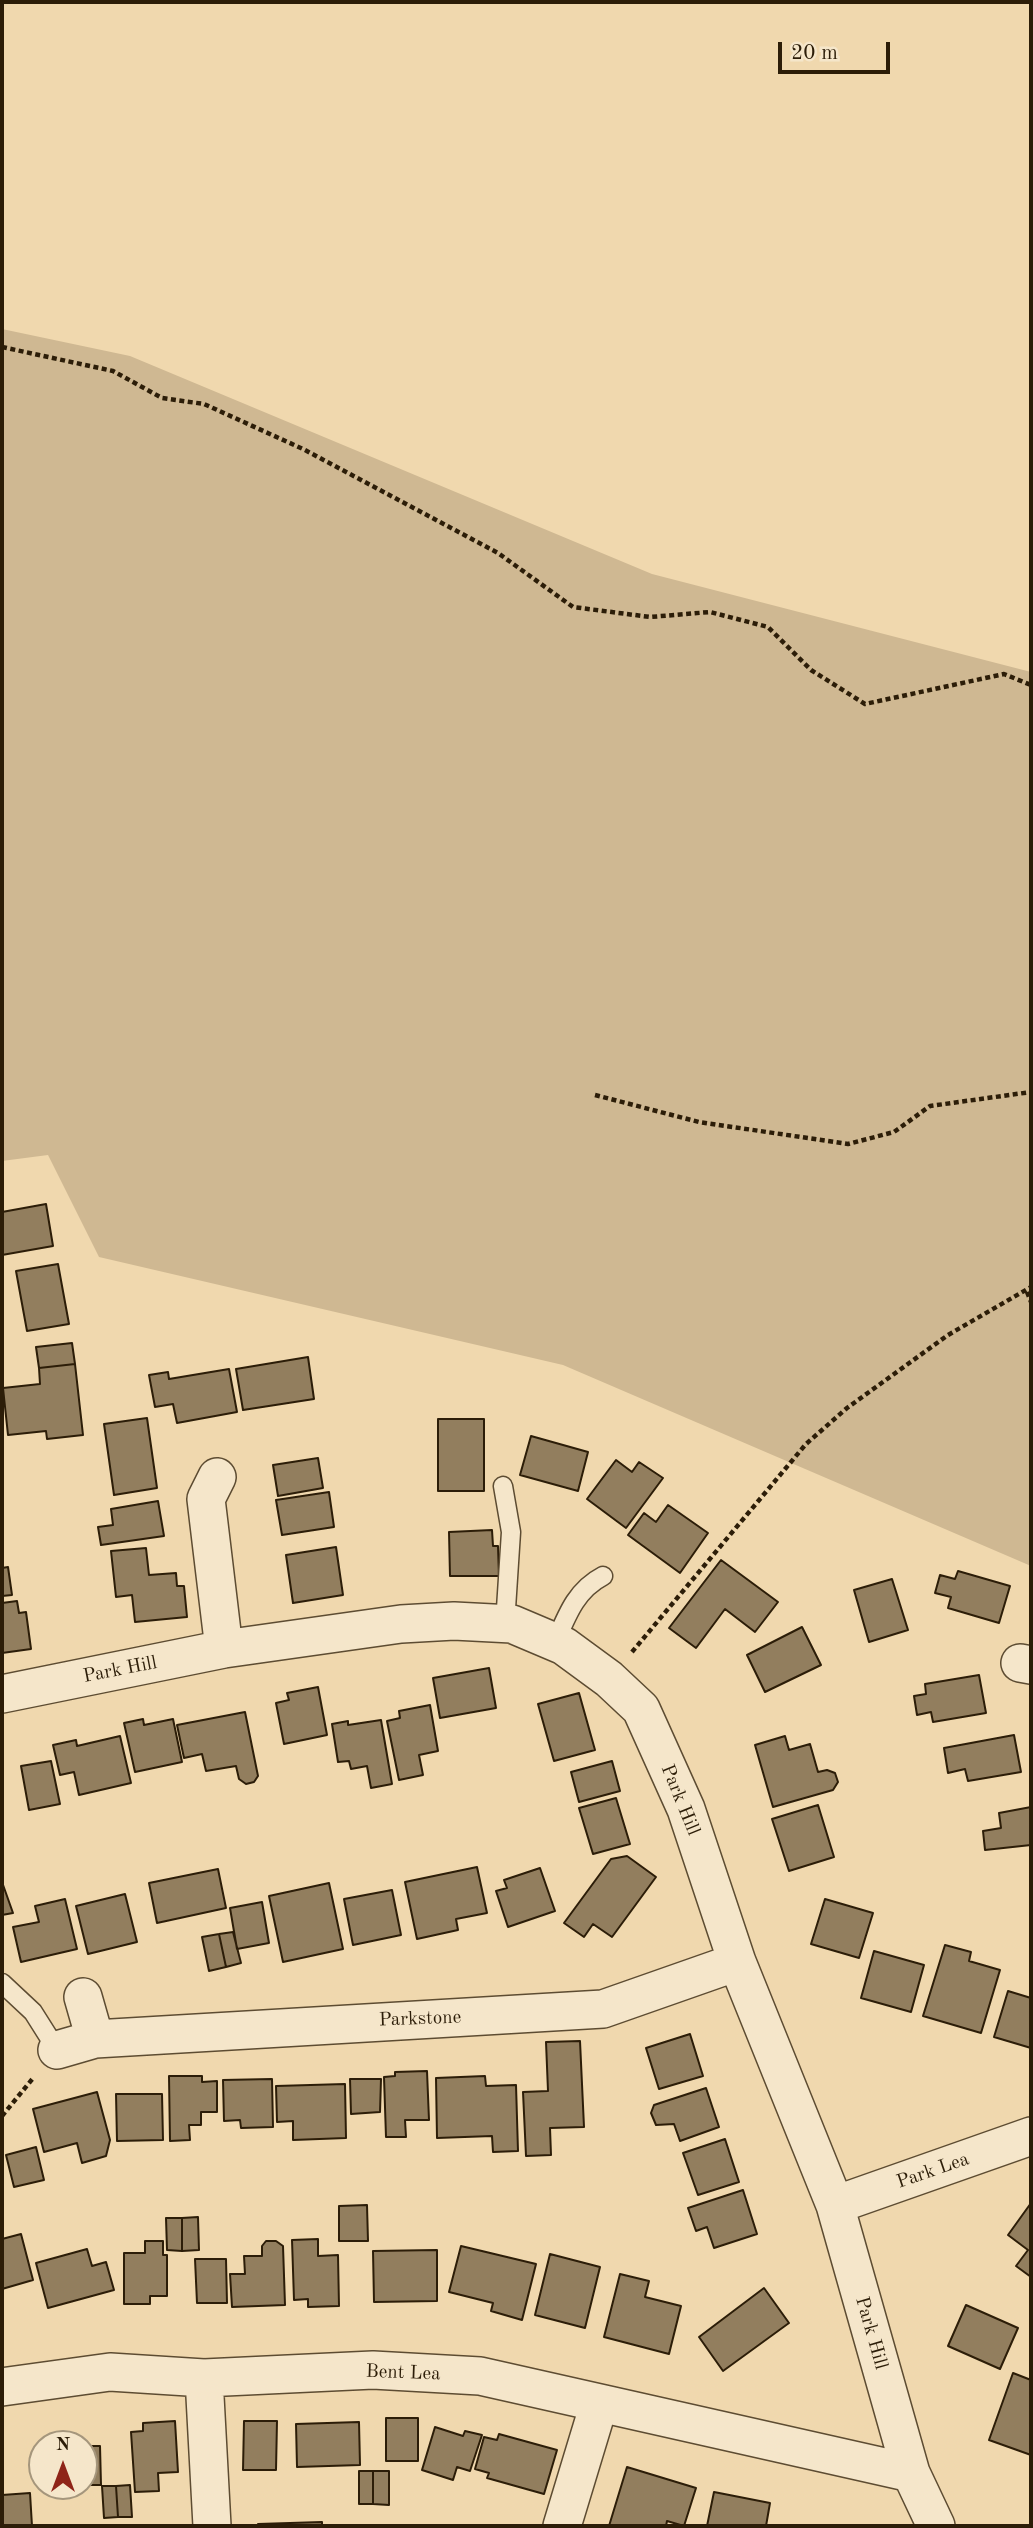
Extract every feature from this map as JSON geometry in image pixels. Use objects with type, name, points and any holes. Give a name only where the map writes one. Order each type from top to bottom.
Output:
[{"type":"street","points":[[217,1476],[206,1499],[224,1649]]},
{"type":"street","name":"Park Hill","points":[[2,1694],[224,1649],[401,1624],[454,1621],[505,1623],[555,1643],[609,1679],[641,1709],[686,1809],[737,1962],[835,2205],[911,2473],[936,2526]]},
{"type":"street","name":"Parkstone","points":[[57,2050],[95,2039],[603,2009],[737,1962]]},
{"type":"street","points":[[83,1997],[95,2039]]},
{"type":"street","name":"Park Lea","points":[[835,2205],[1031,2136]]},
{"type":"street","name":"Bent Lea","points":[[2,2387],[110,2372],[204,2378],[373,2370],[480,2376],[911,2473]]},
{"type":"street","points":[[204,2378],[212,2526]]},
{"type":"street","points":[[562,2526],[599,2404]]},
{"type":"lane","points":[[503,1486],[511,1532],[505,1623]]},
{"type":"lane","points":[[555,1643],[578,1596],[587,1584],[603,1576]]},
{"type":"lane","points":[[2,1983],[33,2012],[57,2050]]},
{"type":"path","points":[[2,347],[113,371],[162,398],[204,404],[303,449],[498,553],[573,607],[650,617],[710,612],[768,627],[811,670],[865,704],[1004,674],[1031,685]]},
{"type":"path","points":[[595,1095],[699,1122],[848,1144],[894,1132],[930,1106],[1031,1092]]},
{"type":"path","points":[[609,1679],[806,1444],[847,1408],[948,1335],[1029,1289],[1031,1302]]},
{"type":"path","points":[[2,2116],[57,2050]]},
{"type":"shaded area","points":[[2,329],[130,356],[652,574],[1031,672],[1031,1566],[563,1365],[99,1257],[48,1155],[2,1161]]},
{"type":"building","points":[[46,1204],[53,1246],[2,1255],[2,1212]]},
{"type":"building","points":[[58,1264],[69,1324],[27,1331],[16,1271]]},
{"type":"building","points":[[72,1343],[75,1364],[39,1368],[36,1347]]},
{"type":"building","points":[[308,1357],[314,1399],[243,1410],[236,1369]]},
{"type":"building","points":[[75,1364],[83,1435],[47,1439],[46,1431],[8,1435],[3,1388],[40,1384],[39,1368]]},
{"type":"building","points":[[229,1369],[237,1412],[177,1423],[173,1404],[155,1407],[149,1375],[168,1372],[169,1379]]},
{"type":"building","points":[[147,1418],[157,1488],[114,1495],[104,1424]]},
{"type":"building","points":[[438,1419],[484,1419],[484,1491],[438,1491]]},
{"type":"building","points":[[531,1436],[588,1452],[578,1491],[520,1475]]},
{"type":"building","points":[[318,1458],[323,1488],[278,1496],[273,1465]]},
{"type":"building","points":[[616,1460],[632,1472],[639,1462],[663,1478],[626,1528],[587,1499]]},
{"type":"building","points":[[329,1492],[334,1527],[282,1535],[276,1500]]},
{"type":"building","points":[[158,1501],[164,1536],[101,1545],[98,1527],[113,1525],[111,1509]]},
{"type":"building","points":[[668,1505],[708,1533],[680,1573],[628,1535],[644,1513],[656,1522]]},
{"type":"building","points":[[492,1530],[493,1546],[498,1546],[499,1576],[450,1576],[449,1532]]},
{"type":"building","points":[[336,1547],[343,1595],[293,1603],[286,1555]]},
{"type":"building","points":[[146,1548],[149,1575],[176,1573],[177,1586],[184,1586],[187,1617],[135,1622],[132,1595],[116,1597],[111,1551]]},
{"type":"building","points":[[721,1560],[778,1602],[755,1632],[725,1609],[696,1648],[669,1628]]},
{"type":"building","points":[[8,1567],[12,1595],[2,1596],[2,1568]]},
{"type":"building","points":[[958,1571],[1010,1586],[999,1623],[948,1608],[951,1597],[935,1593],[940,1575],[955,1579]]},
{"type":"building","points":[[892,1579],[908,1630],[869,1642],[854,1590]]},
{"type":"building","points":[[17,1601],[19,1613],[26,1612],[31,1649],[2,1653],[2,1603]]},
{"type":"building","points":[[802,1627],[821,1665],[765,1692],[747,1655]]},
{"type":"building","points":[[489,1668],[496,1708],[440,1718],[433,1678]]},
{"type":"building","points":[[979,1675],[986,1713],[933,1722],[931,1712],[917,1715],[914,1696],[926,1694],[925,1684]]},
{"type":"building","points":[[318,1687],[327,1735],[284,1744],[276,1703],[289,1700],[287,1693]]},
{"type":"building","points":[[579,1693],[595,1750],[554,1761],[538,1704]]},
{"type":"building","points":[[430,1705],[438,1751],[419,1755],[423,1775],[399,1780],[387,1721],[400,1718],[399,1711]]},
{"type":"building","points":[[245,1712],[258,1776],[254,1782],[246,1784],[239,1779],[236,1766],[206,1771],[202,1754],[184,1758],[177,1725]]},
{"type":"building","points":[[143,1719],[144,1725],[173,1719],[182,1762],[135,1772],[124,1723]]},
{"type":"building","points":[[381,1720],[392,1784],[371,1788],[367,1766],[351,1769],[349,1761],[338,1762],[332,1724],[348,1721],[348,1725]]},
{"type":"building","points":[[1014,1735],[1021,1772],[968,1781],[965,1769],[948,1773],[944,1748]]},
{"type":"building","points":[[120,1736],[131,1783],[79,1795],[74,1772],[60,1775],[53,1745],[76,1740],[77,1746]]},
{"type":"building","points":[[785,1736],[789,1750],[810,1744],[818,1772],[827,1770],[835,1773],[838,1782],[833,1790],[773,1807],[755,1745]]},
{"type":"building","points":[[51,1761],[60,1804],[29,1810],[21,1766]]},
{"type":"building","points":[[612,1761],[620,1791],[579,1802],[571,1772]]},
{"type":"building","points":[[616,1798],[630,1844],[593,1854],[579,1808]]},
{"type":"building","points":[[818,1805],[834,1857],[789,1871],[772,1819]]},
{"type":"building","points":[[1031,1807],[1031,1845],[985,1850],[983,1831],[1001,1828],[999,1813]]},
{"type":"building","points":[[627,1856],[656,1877],[612,1937],[593,1924],[584,1937],[564,1923],[611,1859]]},
{"type":"building","points":[[477,1867],[487,1913],[456,1919],[458,1930],[417,1939],[405,1882]]},
{"type":"building","points":[[540,1868],[555,1911],[508,1927],[496,1891],[507,1888],[504,1880]]},
{"type":"building","points":[[218,1869],[226,1908],[157,1923],[149,1883]]},
{"type":"building","points":[[2,1882],[13,1913],[2,1915]]},
{"type":"building","points":[[329,1883],[343,1949],[283,1962],[269,1896]]},
{"type":"building","points":[[392,1890],[401,1935],[353,1945],[344,1899]]},
{"type":"building","points":[[125,1894],[137,1942],[88,1954],[76,1906]]},
{"type":"building","points":[[65,1899],[77,1949],[21,1962],[13,1927],[39,1922],[35,1906]]},
{"type":"building","points":[[825,1899],[873,1913],[859,1958],[811,1944]]},
{"type":"building","points":[[262,1902],[269,1943],[237,1949],[230,1908]]},
{"type":"building","points":[[233,1932],[241,1963],[226,1967],[219,1934]]},
{"type":"building","points":[[219,1934],[226,1967],[209,1971],[202,1937]]},
{"type":"building","points":[[945,1945],[971,1952],[969,1961],[1000,1970],[981,2033],[923,2016]]},
{"type":"building","points":[[874,1951],[924,1965],[911,2012],[861,1998]]},
{"type":"building","points":[[1008,1991],[1031,1998],[1031,2048],[994,2037]]},
{"type":"building","points":[[690,2034],[703,2076],[659,2089],[646,2048]]},
{"type":"building","points":[[580,2041],[584,2127],[550,2128],[551,2155],[526,2156],[523,2092],[548,2091],[546,2042]]},
{"type":"building","points":[[427,2071],[429,2120],[405,2120],[406,2137],[386,2137],[384,2077],[395,2076],[395,2072]]},
{"type":"building","points":[[169,2076],[202,2076],[202,2082],[217,2081],[217,2112],[201,2112],[201,2125],[189,2125],[190,2140],[170,2141]]},
{"type":"building","points":[[485,2076],[486,2086],[516,2085],[518,2151],[493,2152],[492,2136],[437,2138],[436,2078]]},
{"type":"building","points":[[272,2079],[273,2127],[241,2128],[240,2120],[224,2121],[223,2080]]},
{"type":"building","points":[[350,2079],[381,2079],[380,2112],[351,2114]]},
{"type":"building","points":[[345,2084],[346,2138],[293,2140],[293,2121],[277,2122],[276,2086]]},
{"type":"building","points":[[706,2088],[719,2127],[680,2141],[674,2124],[656,2125],[651,2113],[654,2105]]},
{"type":"building","points":[[97,2092],[110,2140],[106,2156],[82,2163],[77,2143],[44,2152],[33,2109]]},
{"type":"building","points":[[116,2094],[162,2094],[163,2140],[117,2141]]},
{"type":"building","points":[[725,2139],[739,2182],[698,2195],[683,2153]]},
{"type":"building","points":[[36,2147],[44,2180],[14,2187],[6,2155]]},
{"type":"building","points":[[743,2190],[757,2234],[714,2248],[707,2227],[696,2231],[688,2208]]},
{"type":"building","points":[[1031,2203],[1031,2277],[1016,2266],[1028,2250],[1008,2235]]},
{"type":"building","points":[[367,2205],[368,2241],[339,2241],[339,2206]]},
{"type":"building","points":[[198,2217],[199,2250],[182,2251],[182,2218]]},
{"type":"building","points":[[166,2218],[182,2218],[182,2251],[167,2250]]},
{"type":"building","points":[[21,2234],[33,2280],[2,2289],[2,2239]]},
{"type":"building","points":[[318,2239],[318,2256],[338,2255],[339,2306],[308,2307],[308,2299],[294,2300],[292,2240]]},
{"type":"building","points":[[145,2241],[163,2241],[163,2255],[167,2255],[167,2296],[150,2296],[150,2304],[124,2304],[124,2253],[145,2253]]},
{"type":"building","points":[[266,2241],[276,2241],[283,2246],[285,2305],[232,2307],[230,2274],[245,2274],[244,2256],[262,2256],[262,2246]]},
{"type":"building","points":[[461,2246],[536,2264],[522,2320],[491,2311],[493,2303],[449,2292]]},
{"type":"building","points":[[87,2249],[92,2266],[106,2262],[114,2290],[48,2308],[36,2263]]},
{"type":"building","points":[[437,2250],[437,2301],[374,2302],[373,2251]]},
{"type":"building","points":[[550,2254],[600,2267],[585,2328],[535,2315]]},
{"type":"building","points":[[195,2259],[226,2259],[227,2303],[197,2303]]},
{"type":"building","points":[[620,2274],[649,2281],[645,2297],[681,2306],[669,2354],[604,2337]]},
{"type":"building","points":[[764,2288],[789,2323],[723,2371],[699,2337]]},
{"type":"building","points":[[966,2305],[1018,2328],[1000,2369],[948,2346]]},
{"type":"building","points":[[1013,2373],[1031,2380],[1031,2455],[989,2440]]},
{"type":"building","points":[[386,2418],[418,2418],[418,2461],[386,2461]]},
{"type":"building","points":[[175,2421],[178,2472],[158,2473],[159,2491],[135,2492],[131,2432],[143,2431],[143,2423]]},
{"type":"building","points":[[244,2421],[277,2421],[276,2470],[243,2470]]},
{"type":"building","points":[[359,2422],[360,2465],[297,2467],[296,2424]]},
{"type":"building","points":[[435,2427],[463,2436],[465,2431],[482,2435],[470,2471],[457,2467],[453,2480],[422,2470]]},
{"type":"building","points":[[499,2434],[557,2450],[544,2494],[487,2478],[489,2473],[475,2469],[484,2437],[497,2440]]},
{"type":"building","points":[[98,2446],[100,2446],[101,2485],[98,2485]]},
{"type":"building","points":[[627,2467],[696,2488],[684,2526],[667,2521],[666,2526],[609,2526]]},
{"type":"building","points":[[359,2471],[373,2471],[373,2504],[359,2504]]},
{"type":"building","points":[[373,2471],[389,2471],[389,2505],[373,2504]]},
{"type":"building","points":[[130,2485],[132,2517],[118,2517],[116,2486]]},
{"type":"building","points":[[102,2486],[116,2486],[118,2517],[104,2518]]},
{"type":"building","points":[[714,2492],[770,2503],[766,2526],[707,2526]]},
{"type":"building","points":[[28,2493],[32,2526],[2,2526],[2,2495]]},
{"type":"building","points":[[322,2522],[322,2526],[258,2526],[258,2524]]}]
